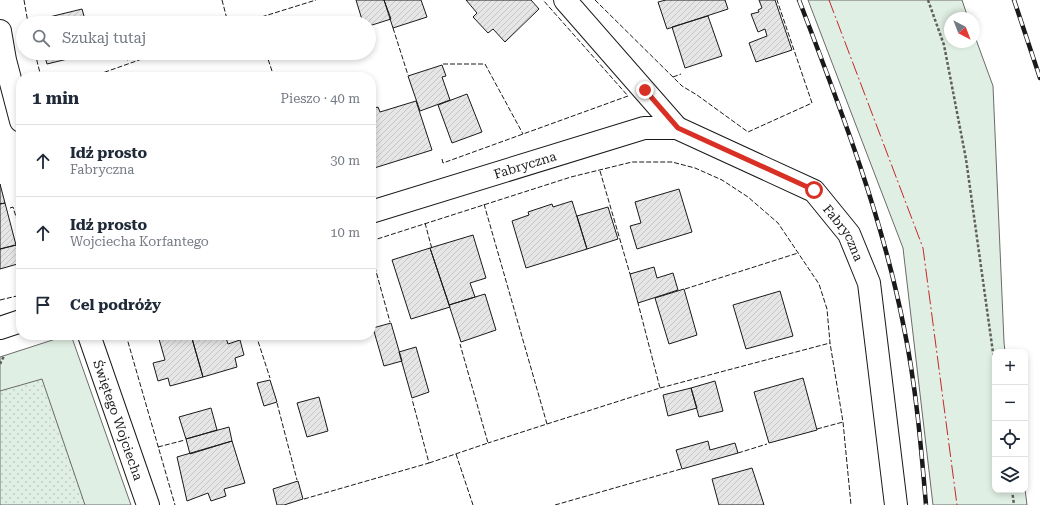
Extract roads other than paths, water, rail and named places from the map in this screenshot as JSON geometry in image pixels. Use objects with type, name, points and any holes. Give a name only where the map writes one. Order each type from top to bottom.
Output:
[{"type":"street","points":[[565,0],[678,128]]},
{"type":"street","points":[[0,31],[5,60],[16,102]]},
{"type":"street","name":"Fabryczna","points":[[376,210],[644,128],[678,128],[814,190],[849,234],[869,283],[896,505]]},
{"type":"street","points":[[0,328],[16,323]]},
{"type":"street","name":"Świętego Wojciecha","points":[[91,340],[148,505]]},
{"type":"railway","points":[[799,0],[830,80],[859,162],[895,286],[912,372],[926,505]]},
{"type":"railway","points":[[1014,0],[1040,78]]}]
